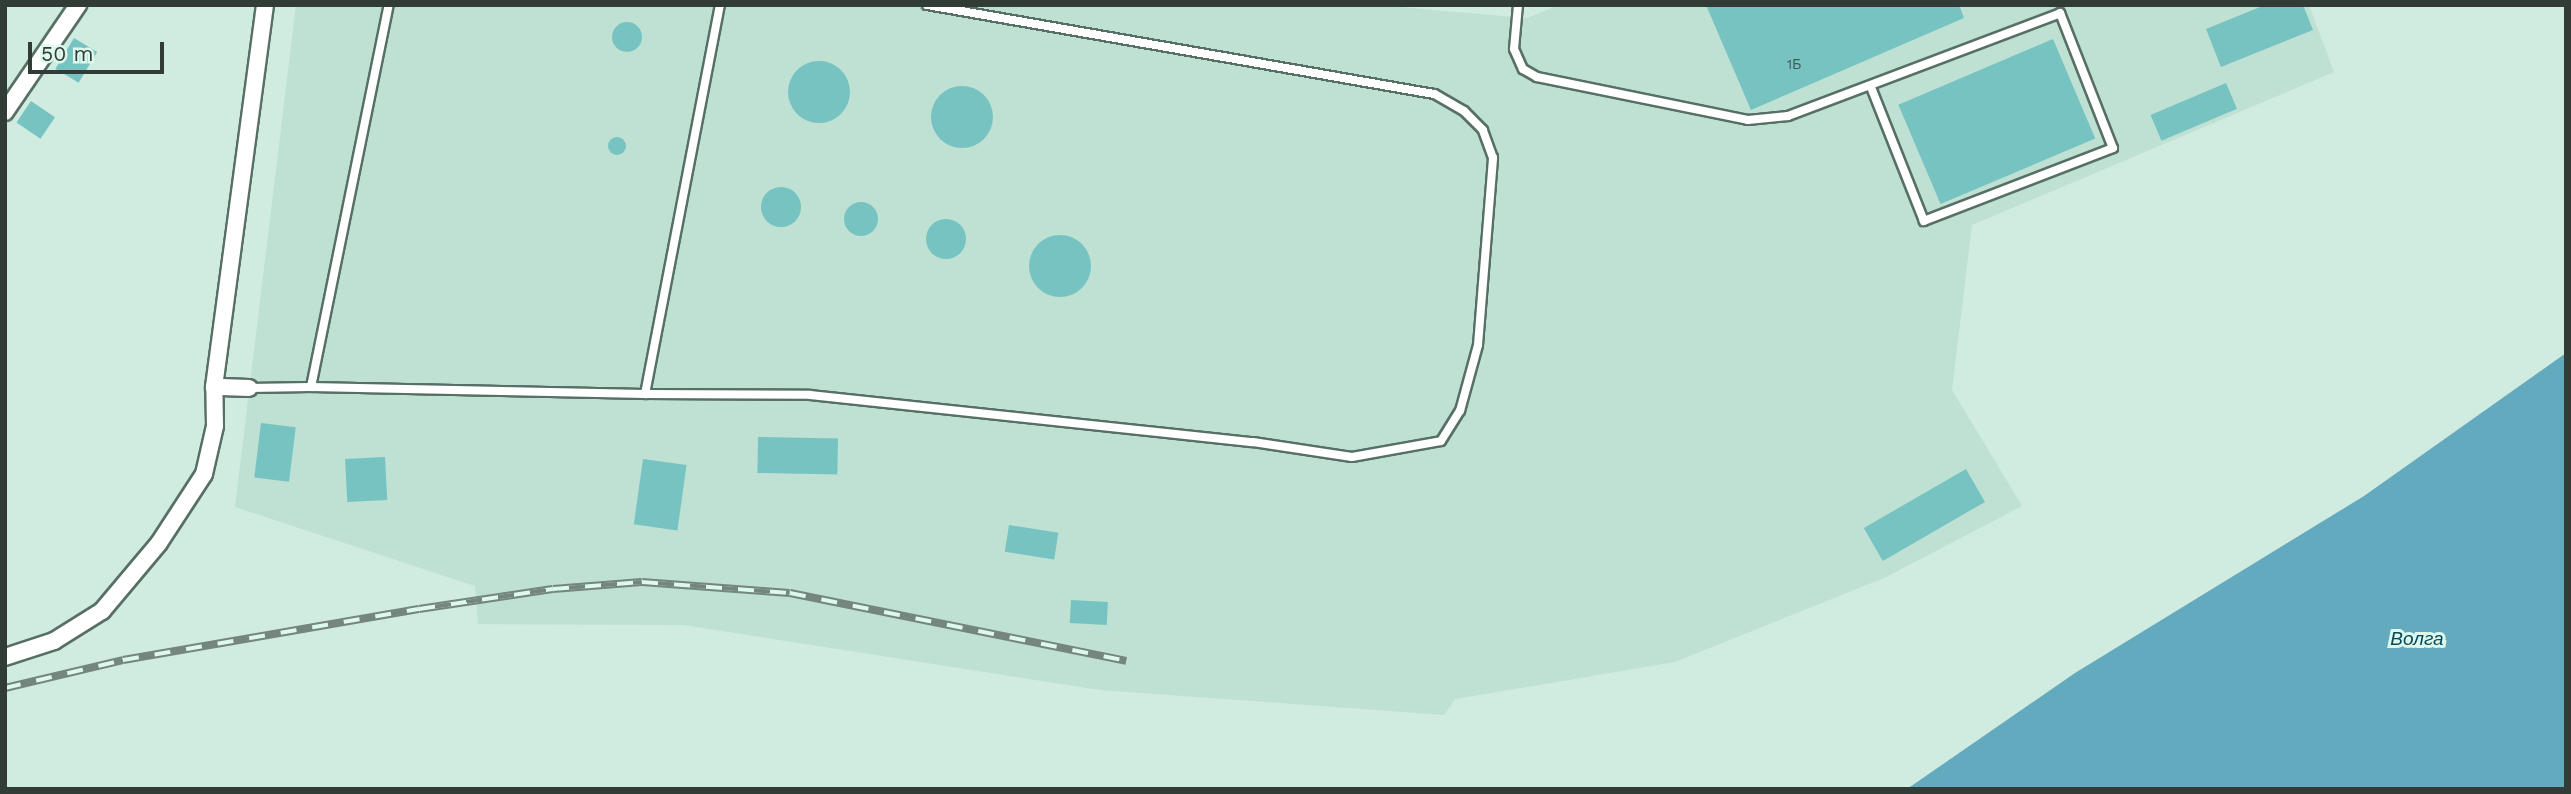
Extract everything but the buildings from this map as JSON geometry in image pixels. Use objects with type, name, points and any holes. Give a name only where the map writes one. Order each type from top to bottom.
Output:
[{"type":"street","points":[[5,112],[78,5]]},
{"type":"street","points":[[5,657],[54,641],[103,611],[159,543],[204,474],[215,426],[214,387],[265,5]]},
{"type":"street","points":[[214,387],[249,388]]},
{"type":"lane","points":[[311,387],[389,5]]},
{"type":"lane","points":[[645,394],[720,5]]},
{"type":"lane","points":[[249,388],[810,395],[1253,442],[1352,457],[1441,441],[1460,411],[1478,345],[1493,158],[1483,130],[1464,111],[1434,93],[927,5]]},
{"type":"lane","points":[[1518,5],[1514,49],[1523,69],[1572,87],[1748,120],[1787,116],[1871,87],[2060,13],[2113,148],[1924,221],[1871,87]]},
{"type":"shaded area","points":[[296,5],[1376,5],[1527,18],[1559,5],[2309,5],[2334,72],[1972,225],[1952,390],[2022,506],[1884,578],[1675,662],[1455,699],[1444,715],[1100,690],[684,625],[478,624],[475,586],[235,507]]},
{"type":"water","name":"Волга","points":[[2566,353],[2566,789],[1907,789],[2075,673],[2364,496]]},
{"type":"railway","points":[[5,688],[123,660],[419,609],[553,589],[642,582],[790,593],[1126,661]]}]
